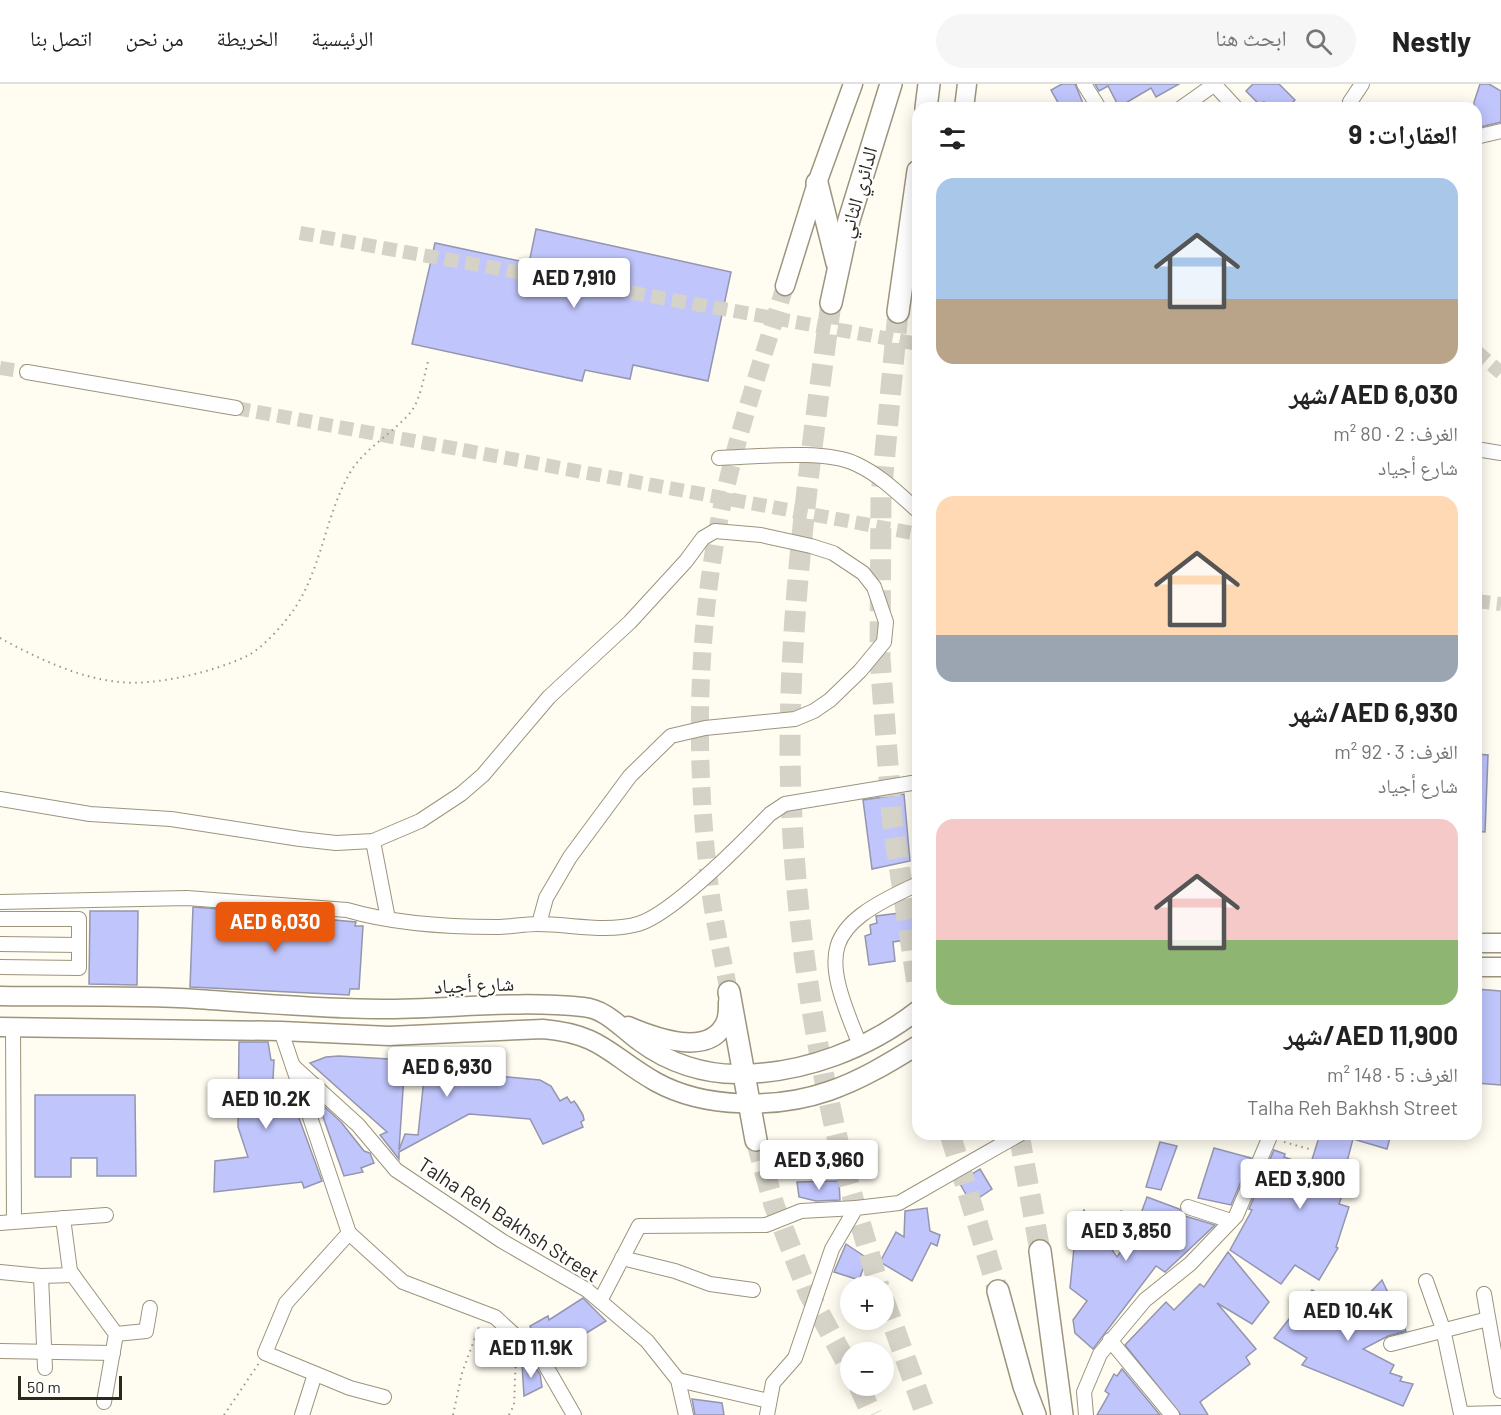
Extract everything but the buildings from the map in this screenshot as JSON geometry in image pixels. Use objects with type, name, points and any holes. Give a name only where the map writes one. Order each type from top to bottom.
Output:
[{"type":"highway","name":"الدائري الثاني","points":[[831,303],[837,264],[891,84]]},
{"type":"highway","points":[[927,102],[929,84]]},
{"type":"highway","points":[[817,183],[837,264]]},
{"type":"highway","points":[[898,312],[912,216]]},
{"type":"highway","points":[[906,261],[912,250]]},
{"type":"highway","points":[[729,992],[756,1140]]},
{"type":"highway","points":[[1040,1251],[1062,1415]]},
{"type":"highway","points":[[998,1291],[1024,1386],[1035,1415]]},
{"type":"main road","points":[[785,286],[817,183],[853,84]]},
{"type":"main road","points":[[965,102],[967,84]]},
{"type":"main road","points":[[1482,943],[1501,943]]},
{"type":"main road","points":[[1482,967],[1501,968]]},
{"type":"main road","points":[[611,1018],[642,1032],[690,1043],[708,1039],[718,1033],[726,1021],[729,992]]},
{"type":"main road","name":"شارع أجياد","points":[[0,996],[195,999],[282,1006],[382,1009],[526,1004],[585,1007],[611,1018],[650,1048],[684,1065],[705,1072],[744,1074],[802,1067],[826,1061],[860,1045],[912,1014]]},
{"type":"main road","points":[[7,1027],[281,1030],[389,1036],[543,1029],[567,1031],[594,1040],[675,1092],[709,1099],[750,1102],[777,1101],[829,1091],[880,1068],[912,1049]]},
{"type":"street","points":[[1084,84],[1095,102]]},
{"type":"street","points":[[1189,102],[1214,84],[1230,102]]},
{"type":"street","points":[[1350,102],[1362,84]]},
{"type":"street","points":[[1482,136],[1501,131]]},
{"type":"street","points":[[27,372],[236,408]]},
{"type":"street","points":[[1482,449],[1501,453]]},
{"type":"street","points":[[719,458],[827,457],[853,463],[877,477],[912,506]]},
{"type":"street","points":[[0,799],[90,813],[171,819],[300,839],[336,843],[373,841],[420,821],[461,794],[483,775],[549,697],[630,622],[686,561],[703,538],[715,531],[761,535],[810,546],[833,553],[863,573],[874,587],[886,622],[884,642],[860,672],[830,700],[814,711],[795,719],[705,728],[671,736],[630,776],[570,857],[546,897],[539,924]]},
{"type":"street","points":[[0,902],[187,898],[347,910],[388,919],[497,927],[539,924],[571,928],[637,924],[667,910],[770,814],[785,804],[912,783]]},
{"type":"street","points":[[373,841],[388,919]]},
{"type":"street","points":[[860,1045],[848,1016],[836,973],[834,957],[838,940],[848,924],[892,895],[912,887]]},
{"type":"street","points":[[0,919],[79,920],[79,968],[0,967]]},
{"type":"street","points":[[0,944],[79,945]]},
{"type":"street","points":[[7,1027],[7,1222],[106,1215]]},
{"type":"street","points":[[281,1030],[349,1233],[403,1282],[495,1317],[543,1361],[574,1415]]},
{"type":"street","name":"Talha Reh Bakhsh Street","points":[[293,1066],[358,1125],[396,1170],[502,1241],[587,1290],[647,1341],[678,1380],[686,1415]]},
{"type":"street","points":[[600,1301],[639,1226],[766,1225],[801,1211],[899,1203],[1009,1140]]},
{"type":"street","points":[[1086,1415],[1084,1392],[1100,1354],[1145,1300],[1191,1264],[1236,1216],[1268,1140]]},
{"type":"street","points":[[1188,1207],[1231,1221]]},
{"type":"street","points":[[678,1380],[768,1408],[773,1383],[795,1358],[832,1249],[856,1208]]},
{"type":"street","points":[[63,1218],[73,1275],[116,1334],[105,1402]]},
{"type":"street","points":[[349,1233],[286,1304],[265,1353],[315,1374],[384,1397]]},
{"type":"street","points":[[622,1258],[675,1271],[710,1284],[753,1290]]},
{"type":"street","points":[[0,1272],[41,1276],[73,1275]]},
{"type":"street","points":[[41,1276],[45,1368]]},
{"type":"street","points":[[1426,1281],[1443,1329],[1461,1414],[1501,1413]]},
{"type":"street","points":[[1484,1294],[1501,1391]]},
{"type":"street","points":[[116,1334],[146,1331],[150,1308]]},
{"type":"street","points":[[1391,1344],[1488,1319]]},
{"type":"street","points":[[1110,1340],[1172,1415]]},
{"type":"street","points":[[0,1351],[113,1353]]},
{"type":"street","points":[[302,1415],[315,1374]]},
{"type":"path","points":[[0,638],[55,664],[87,675],[119,682],[147,682],[178,677],[248,655],[281,626],[294,609],[311,580],[332,514],[348,477],[364,455],[411,411],[429,358]]},
{"type":"path","points":[[1282,1140],[1313,1150]]},
{"type":"path","points":[[453,1415],[462,1373],[484,1313]]},
{"type":"path","points":[[509,1415],[514,1405],[517,1337]]},
{"type":"path","points":[[224,1415],[265,1353]]},
{"type":"tunnel","points":[[300,233],[912,343]]},
{"type":"tunnel","points":[[729,992],[711,894],[702,796],[700,712],[704,628],[715,544],[728,479],[785,286]]},
{"type":"tunnel","points":[[831,303],[809,470],[798,582],[791,695],[791,803],[804,958],[821,1061],[843,1162],[876,1276]]},
{"type":"tunnel","points":[[898,312],[881,496],[880,658],[892,819],[912,951]]},
{"type":"tunnel","points":[[1482,356],[1501,373]]},
{"type":"tunnel","points":[[0,368],[27,372]]},
{"type":"tunnel","points":[[236,408],[912,533]]},
{"type":"tunnel","points":[[1482,602],[1501,604]]},
{"type":"tunnel","points":[[756,1140],[774,1205],[809,1294],[840,1351]]},
{"type":"tunnel","points":[[952,1140],[998,1291]]},
{"type":"tunnel","points":[[1020,1140],[1040,1251]]},
{"type":"tunnel","points":[[894,1327],[926,1415]]},
{"type":"tunnel","points":[[863,1396],[872,1415]]}]
